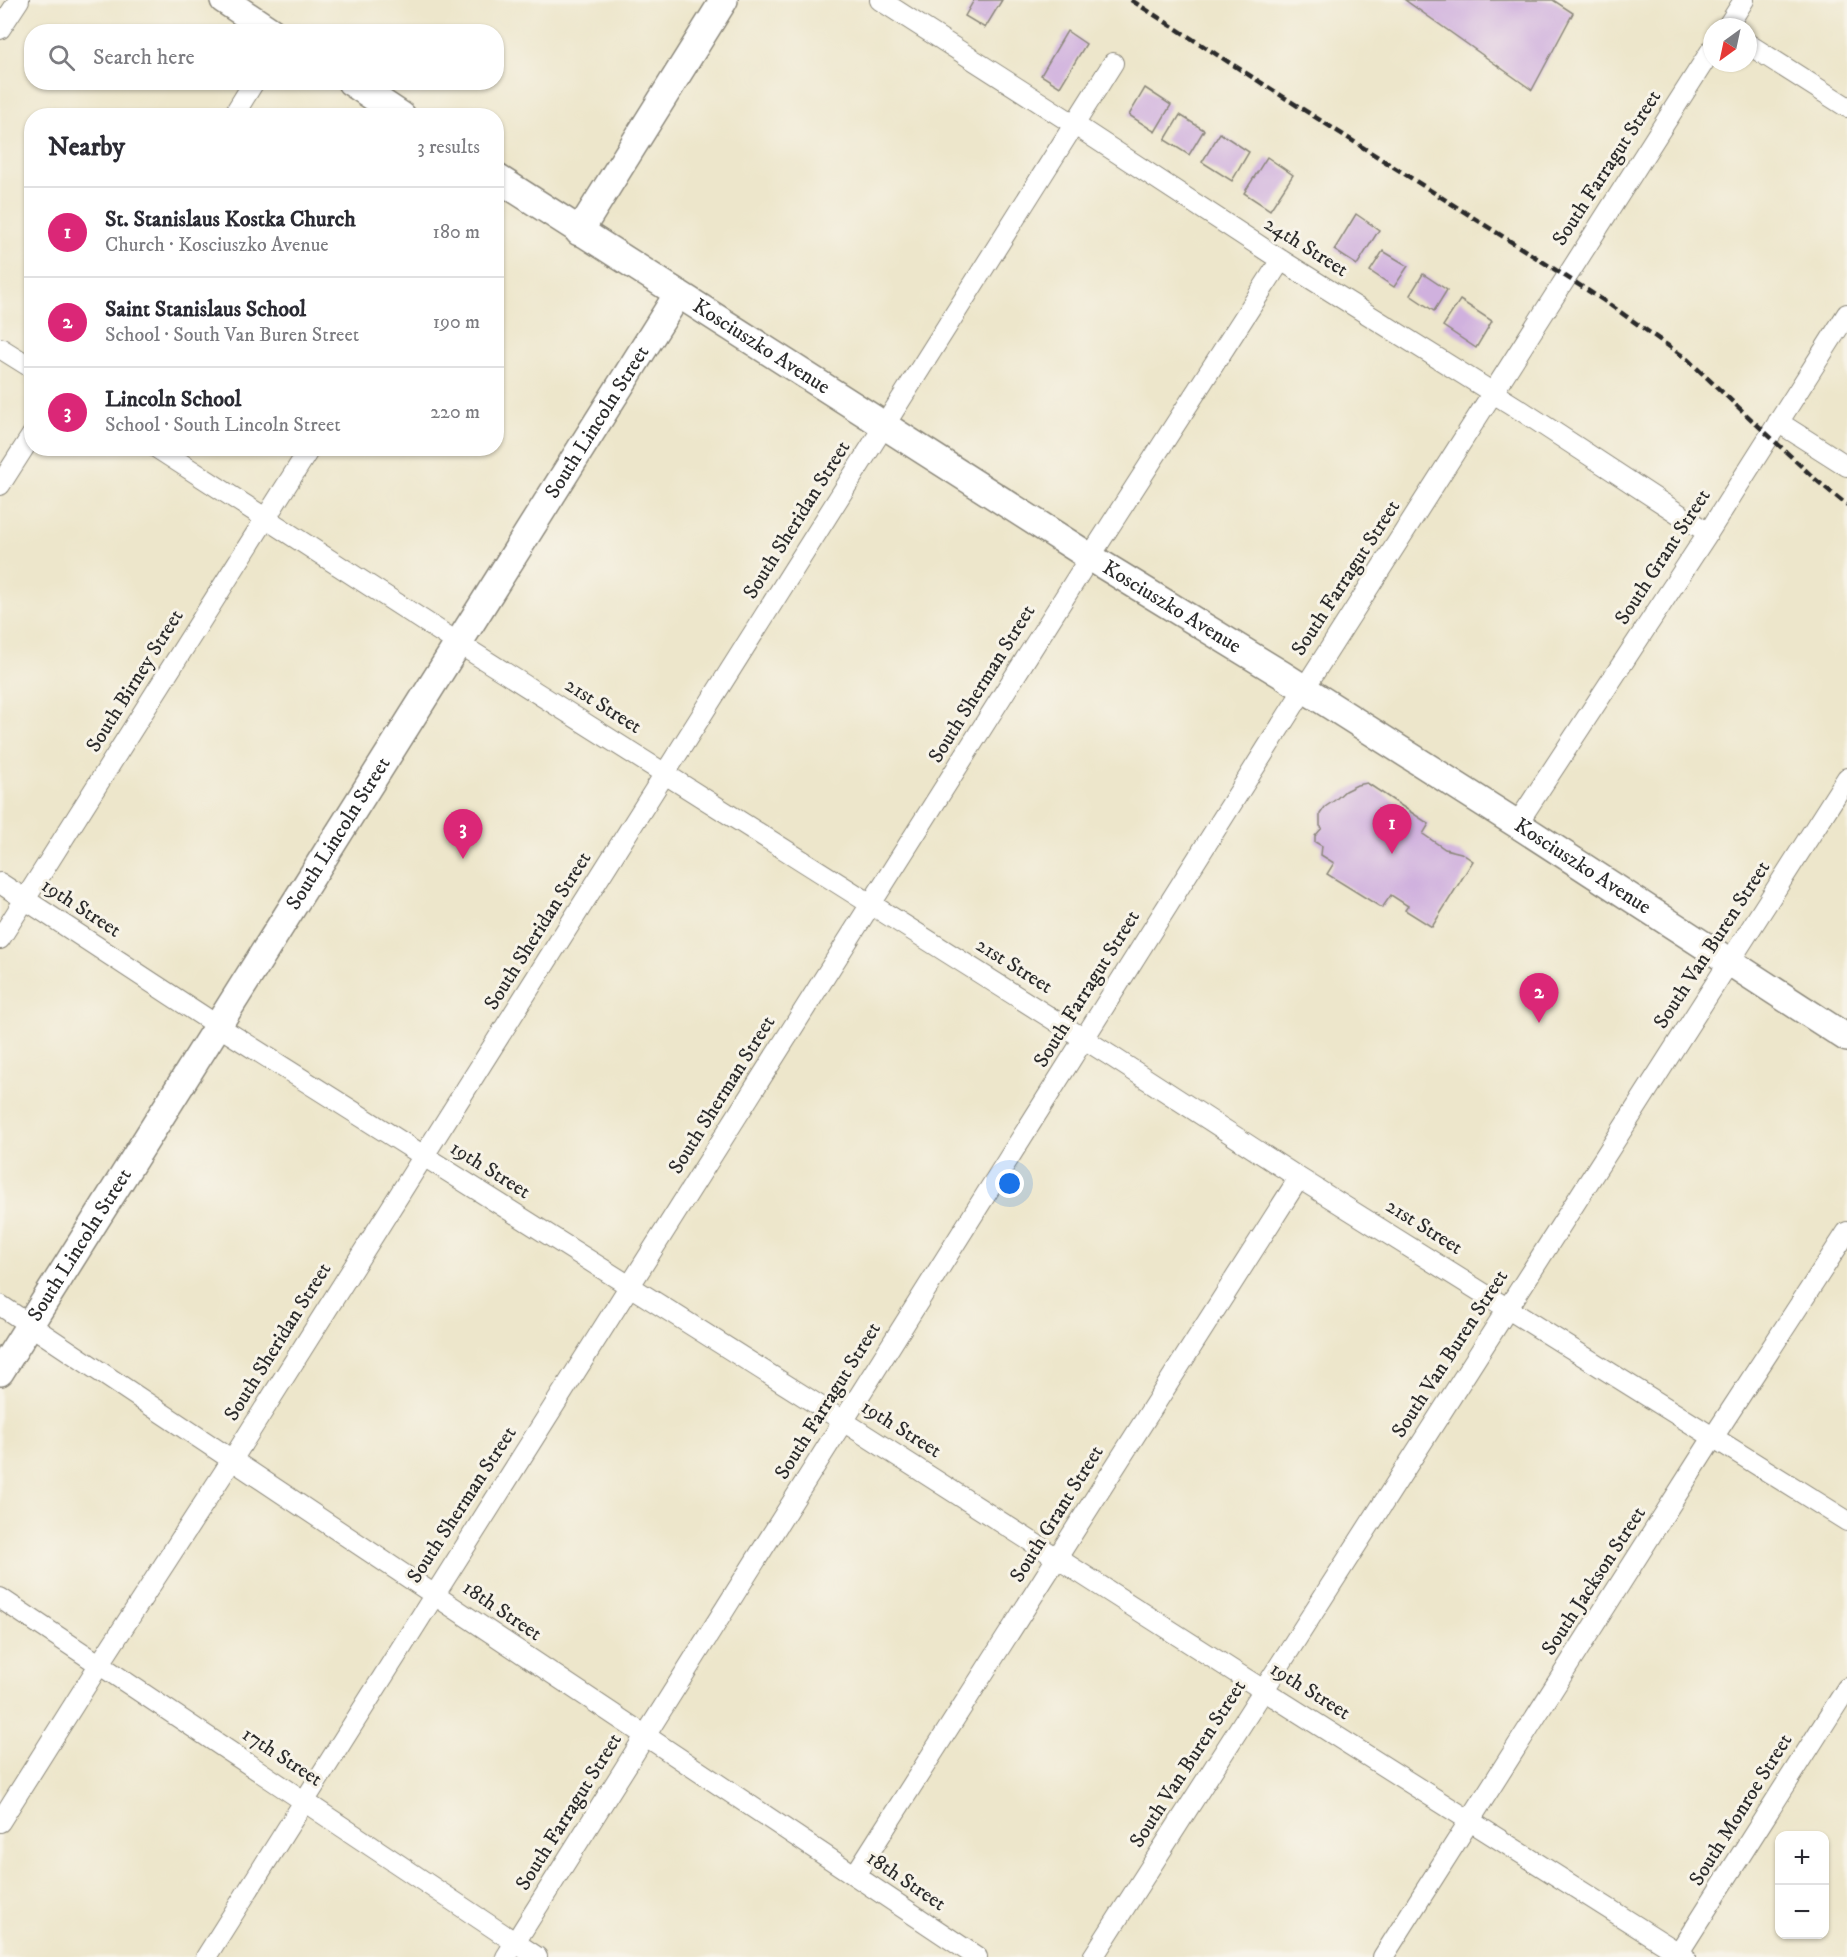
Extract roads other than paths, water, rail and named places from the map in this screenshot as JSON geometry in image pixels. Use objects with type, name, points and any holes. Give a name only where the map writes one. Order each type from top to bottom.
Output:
[{"type":"main road","points":[[224,0],[261,24]]},
{"type":"main road","points":[[579,232],[724,0]]},
{"type":"main road","points":[[363,90],[390,108]]},
{"type":"main road","name":"Kosciuszko Avenue","points":[[504,182],[1090,557],[1517,824],[1847,1038]]},
{"type":"main road","name":"South Lincoln Street","points":[[0,1372],[678,294]]},
{"type":"street","points":[[0,29],[19,0]]},
{"type":"street","name":"24th Street","points":[[880,0],[1708,533]]},
{"type":"street","points":[[1733,18],[1744,0]]},
{"type":"street","points":[[1757,50],[1847,107]]},
{"type":"street","name":"South Sheridan Street","points":[[0,1822],[232,1460],[1113,63]]},
{"type":"street","name":"South Farragut Street","points":[[510,1950],[1304,689],[1703,63]]},
{"type":"street","points":[[238,108],[249,90]]},
{"type":"street","name":"South Sherman Street","points":[[206,1957],[1090,557],[1281,260]]},
{"type":"street","name":"South Grant Street","points":[[1517,824],[1708,533],[1847,314]]},
{"type":"street","points":[[0,348],[24,363]]},
{"type":"street","points":[[1778,422],[1847,466]]},
{"type":"street","points":[[0,484],[24,447]]},
{"type":"street","name":"21st Street","points":[[169,456],[458,643],[1084,1039],[1299,1178],[1847,1521]]},
{"type":"street","name":"South Birney Street","points":[[0,939],[305,456]]},
{"type":"street","name":"South Van Buren Street","points":[[1093,1957],[1847,778]]},
{"type":"street","name":"19th Street","points":[[0,883],[218,1026],[844,1421],[1680,1956]]},
{"type":"street","name":"South Grant Street","points":[[855,1875],[1299,1178]]},
{"type":"street","name":"South Jackson Street","points":[[1383,1957],[1714,1436],[1847,1232]]},
{"type":"street","name":"18th Street","points":[[0,1305],[976,1957]]},
{"type":"street","name":"17th Street","points":[[0,1598],[305,1800],[510,1950],[537,1957]]},
{"type":"street","name":"South Monroe Street","points":[[1680,1956],[1847,1688]]},
{"type":"railway","points":[[1131,0],[1606,302],[1687,359],[1815,479],[1847,505]]},
{"type":"place","name":"St. Stanislaus Kostka Church","points":[[1392,854]]},
{"type":"place","name":"Lincoln School","points":[[463,859]]},
{"type":"place","name":"Saint Stanislaus School","points":[[1539,1023]]}]
